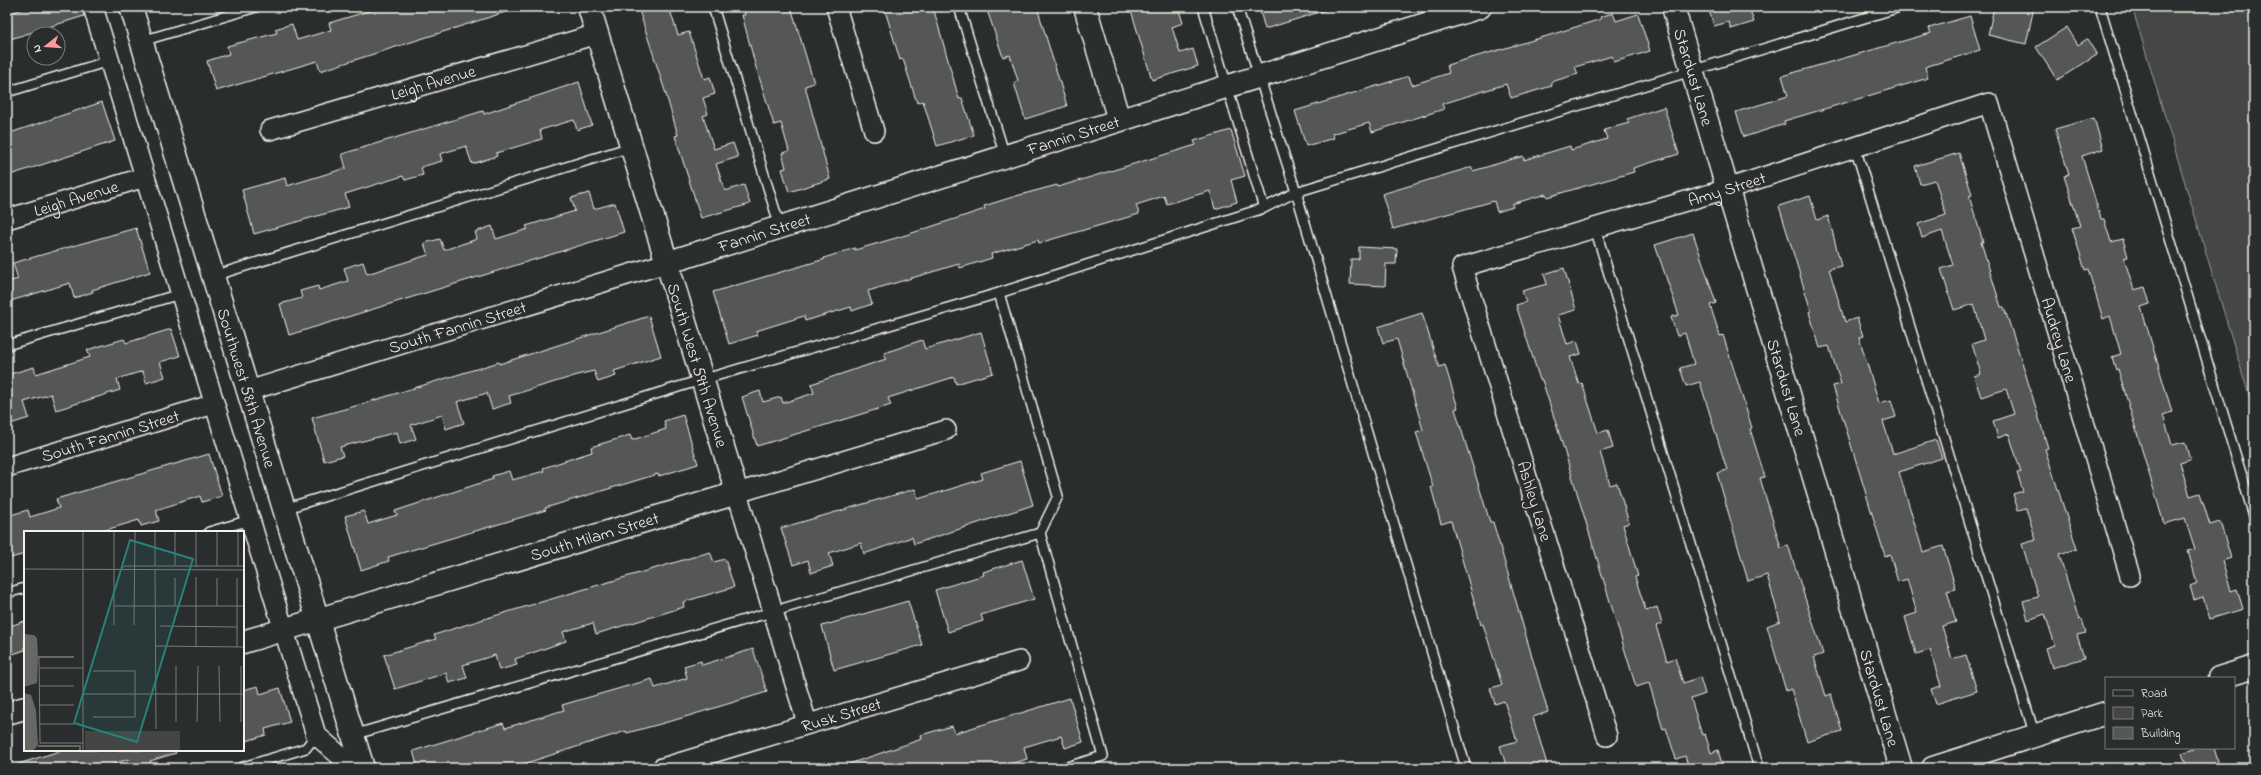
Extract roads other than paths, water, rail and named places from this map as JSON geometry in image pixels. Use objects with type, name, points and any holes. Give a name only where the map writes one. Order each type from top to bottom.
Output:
[{"type":"street","points":[[93,7],[316,736],[354,768]]},
{"type":"street","name":"Southwest 58th Avenue","points":[[131,7],[363,768]]},
{"type":"street","name":"South West 59th Avenue","points":[[588,7],[807,723]]},
{"type":"street","points":[[836,7],[874,131]]},
{"type":"street","points":[[1085,7],[1119,120]]},
{"type":"street","name":"Fannin Street","points":[[666,263],[1480,7]]},
{"type":"street","name":"Stardust Lane","points":[[1673,7],[1901,768]]},
{"type":"street","name":"Leigh Avenue","points":[[270,130],[597,34]]},
{"type":"street","name":"Amy Street","points":[[1462,267],[1727,189],[1989,103]]},
{"type":"street","name":"Audrey Lane","points":[[1989,103],[2130,576]]},
{"type":"street","name":"Leigh Avenue","points":[[7,219],[145,177]]},
{"type":"street","name":"South Fannin Street","points":[[248,391],[666,263]]},
{"type":"street","name":"Ashley Lane","points":[[1462,267],[1607,736]]},
{"type":"street","name":"South Fannin Street","points":[[7,467],[214,404]]},
{"type":"street","name":"South Milam Street","points":[[244,642],[946,430]]},
{"type":"street","name":"Rusk Street","points":[[662,768],[807,723],[1019,661]]},
{"type":"street","points":[[2222,677],[2254,667]]},
{"type":"street","points":[[7,713],[24,708]]},
{"type":"street","points":[[1933,768],[2105,714]]},
{"type":"lane","points":[[142,41],[256,7]]},
{"type":"lane","points":[[713,7],[780,227]]},
{"type":"lane","points":[[958,7],[1005,156]]},
{"type":"lane","points":[[1203,7],[1264,208]]},
{"type":"lane","points":[[1237,7],[1258,77],[1296,192],[1466,768]]},
{"type":"lane","points":[[284,509],[702,380],[999,293],[1264,208],[1296,192],[1900,7]]},
{"type":"lane","points":[[2100,7],[2254,516]]},
{"type":"lane","points":[[7,92],[109,61]]},
{"type":"lane","points":[[213,276],[631,147]]},
{"type":"lane","points":[[1855,147],[2035,736]]},
{"type":"lane","points":[[1595,228],[1759,768]]},
{"type":"lane","points":[[999,293],[1058,496],[1040,533],[1103,756],[1064,768]]},
{"type":"lane","points":[[7,345],[180,294]]},
{"type":"lane","points":[[212,531],[250,520]]},
{"type":"lane","points":[[353,735],[1040,533]]},
{"type":"lane","points":[[7,593],[24,588]]},
{"type":"lane","points":[[240,768],[306,748],[316,736]]}]
